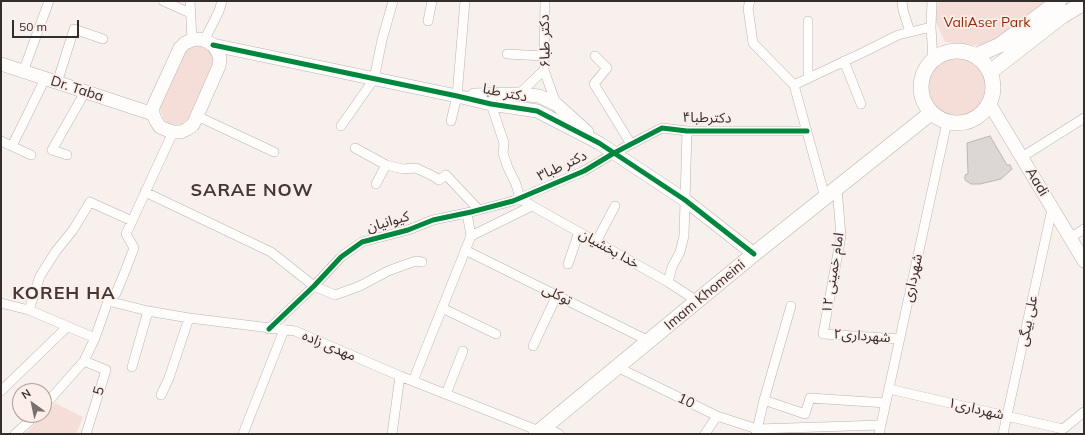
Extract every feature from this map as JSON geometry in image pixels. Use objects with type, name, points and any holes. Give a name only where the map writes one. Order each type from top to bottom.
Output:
[{"type":"main road","points":[[975,56],[1000,45],[1059,1]]},
{"type":"main road","points":[[990,72],[1062,16],[1084,3]]},
{"type":"main road","points":[[954,51],[965,52],[975,56],[984,63],[990,72],[993,83],[989,103],[982,113],[972,120],[960,123],[947,122],[939,119],[931,113],[924,103],[921,91],[922,79],[926,68],[933,60],[943,54],[954,51]]},
{"type":"main road","name":"Imam Khomeini","points":[[540,431],[754,254],[931,113]]},
{"type":"street","points":[[23,72],[49,1]]},
{"type":"street","points":[[163,1],[190,13]]},
{"type":"street","points":[[190,1],[190,13],[203,42],[217,51],[220,58],[219,66],[193,125],[181,132],[166,130],[160,127],[156,121],[153,114],[153,107],[180,48],[185,43],[203,42]]},
{"type":"street","points":[[203,42],[219,11],[222,1]]},
{"type":"street","points":[[341,126],[374,79],[382,40],[393,1]]},
{"type":"street","points":[[428,21],[432,1]]},
{"type":"street","points":[[451,121],[457,96],[465,1]]},
{"type":"street","name":"دکتر طبا۶","points":[[544,1],[544,70],[556,104]]},
{"type":"street","points":[[750,1],[748,8],[753,43],[794,84],[898,35],[931,27]]},
{"type":"street","points":[[902,1],[903,10],[910,32]]},
{"type":"street","points":[[932,1],[931,27],[933,60]]},
{"type":"street","points":[[808,20],[808,78]]},
{"type":"street","points":[[12,146],[51,81],[74,29],[103,39]]},
{"type":"street","name":"دکتر طبا","points":[[203,42],[491,104],[537,111],[599,143],[685,200],[754,254]]},
{"type":"street","points":[[507,54],[544,56]]},
{"type":"street","points":[[595,56],[607,68],[594,84],[631,144]]},
{"type":"street","points":[[844,61],[861,104]]},
{"type":"street","name":"Dr. Taba","points":[[1,64],[153,114]]},
{"type":"street","points":[[520,94],[544,70]]},
{"type":"street","name":"امام خمینی ۱۲","points":[[794,84],[807,131],[831,193],[841,236],[823,334]]},
{"type":"street","points":[[67,155],[52,150],[85,92]]},
{"type":"street","name":"دکتر طبا","points":[[457,96],[520,94],[539,96],[556,104],[599,143]]},
{"type":"street","points":[[537,111],[539,96]]},
{"type":"street","name":"Aadi","points":[[989,103],[1084,261]]},
{"type":"street","points":[[491,104],[504,143],[503,153],[516,184],[520,199]]},
{"type":"street","points":[[197,116],[274,152]]},
{"type":"street","points":[[1022,157],[1084,118]]},
{"type":"street","name":"شهرداری","points":[[880,430],[947,122]]},
{"type":"street","name":"دکترطبا۴","points":[[614,153],[662,128],[687,131],[807,131]]},
{"type":"street","points":[[668,282],[672,267],[680,252],[684,236],[687,131]]},
{"type":"street","points":[[52,397],[84,361],[95,338],[108,301],[116,293],[134,248],[126,234],[174,132]]},
{"type":"street","points":[[1,141],[31,155]]},
{"type":"street","points":[[354,148],[386,165],[403,170],[416,168],[439,180],[446,175],[479,210]]},
{"type":"street","name":"دکتر طبا۳","points":[[520,199],[584,171],[614,153]]},
{"type":"street","points":[[376,184],[386,165]]},
{"type":"street","points":[[145,192],[271,252],[314,286],[335,295],[360,286],[388,271],[416,261],[422,262]]},
{"type":"street","name":"خدا بخشیان","points":[[520,199],[668,282],[697,301]]},
{"type":"street","name":"کیوانیان","points":[[270,328],[314,286],[341,256],[362,242],[408,230],[433,220],[520,199]]},
{"type":"street","points":[[29,310],[40,276],[56,251],[73,230],[90,202],[132,221]]},
{"type":"street","points":[[471,236],[532,206]]},
{"type":"street","points":[[596,242],[614,206]]},
{"type":"street","name":"علی بیگی","points":[[1003,434],[1052,208]]},
{"type":"street","points":[[413,381],[471,236],[467,213]]},
{"type":"street","points":[[1070,238],[1084,230]]},
{"type":"street","points":[[568,264],[579,232]]},
{"type":"street","name":"توکلی","points":[[465,250],[649,340]]},
{"type":"street","points":[[533,346],[557,295]]},
{"type":"street","name":"مهدی زاده","points":[[108,301],[148,311],[189,318],[295,331],[400,376],[540,431],[559,434]]},
{"type":"street","points":[[3,306],[29,310],[67,328],[95,338]]},
{"type":"street","points":[[791,306],[756,431],[880,430]]},
{"type":"street","points":[[442,308],[496,334]]},
{"type":"street","points":[[132,367],[148,311]]},
{"type":"street","points":[[161,395],[169,378],[189,318]]},
{"type":"street","points":[[1,390],[67,328]]},
{"type":"street","points":[[243,434],[284,330]]},
{"type":"street","name":"شهرداری۲","points":[[823,334],[900,339]]},
{"type":"street","points":[[446,394],[463,351]]},
{"type":"street","name":"5","points":[[84,361],[106,370],[86,434]]},
{"type":"street","name":"10","points":[[618,367],[718,416],[756,431]]},
{"type":"street","points":[[392,434],[400,376]]},
{"type":"street","name":"شهرداری۱","points":[[889,389],[1064,429],[1084,412]]},
{"type":"street","points":[[764,400],[805,414],[810,398],[886,403]]},
{"type":"street","points":[[705,434],[718,416]]},
{"type":"street","points":[[15,434],[27,423]]},
{"type":"green space","name":"ValiAser Park","points":[[938,1],[1049,1],[994,47],[945,42],[935,20]]},
{"type":"green space","points":[[194,46],[199,46],[210,50],[214,60],[188,119],[182,124],[172,125],[167,123],[159,108],[184,52]]},
{"type":"green space","points":[[957,58],[973,63],[978,67],[982,72],[987,88],[982,104],[978,109],[973,113],[957,118],[941,113],[936,109],[932,104],[927,88],[932,72],[936,67],[941,63]]},
{"type":"green space","points":[[55,403],[83,417],[76,434],[25,434],[36,423],[52,423],[52,406]]},
{"type":"building","points":[[990,136],[1007,165],[1010,165],[1012,169],[1001,179],[980,184],[971,184],[965,180],[965,175],[968,174],[967,143]]},
{"type":"cycle path","points":[[213,45],[491,104],[537,111],[599,143],[685,200],[754,254]]},
{"type":"cycle path","points":[[269,329],[314,286],[341,257],[362,242],[408,230],[433,220],[513,201],[584,171],[614,153],[662,128],[687,131],[807,131]]},
{"type":"district","name":"SARAE NOW","points":[[252,191]]},
{"type":"district","name":"KOREH HA","points":[[64,294]]}]
